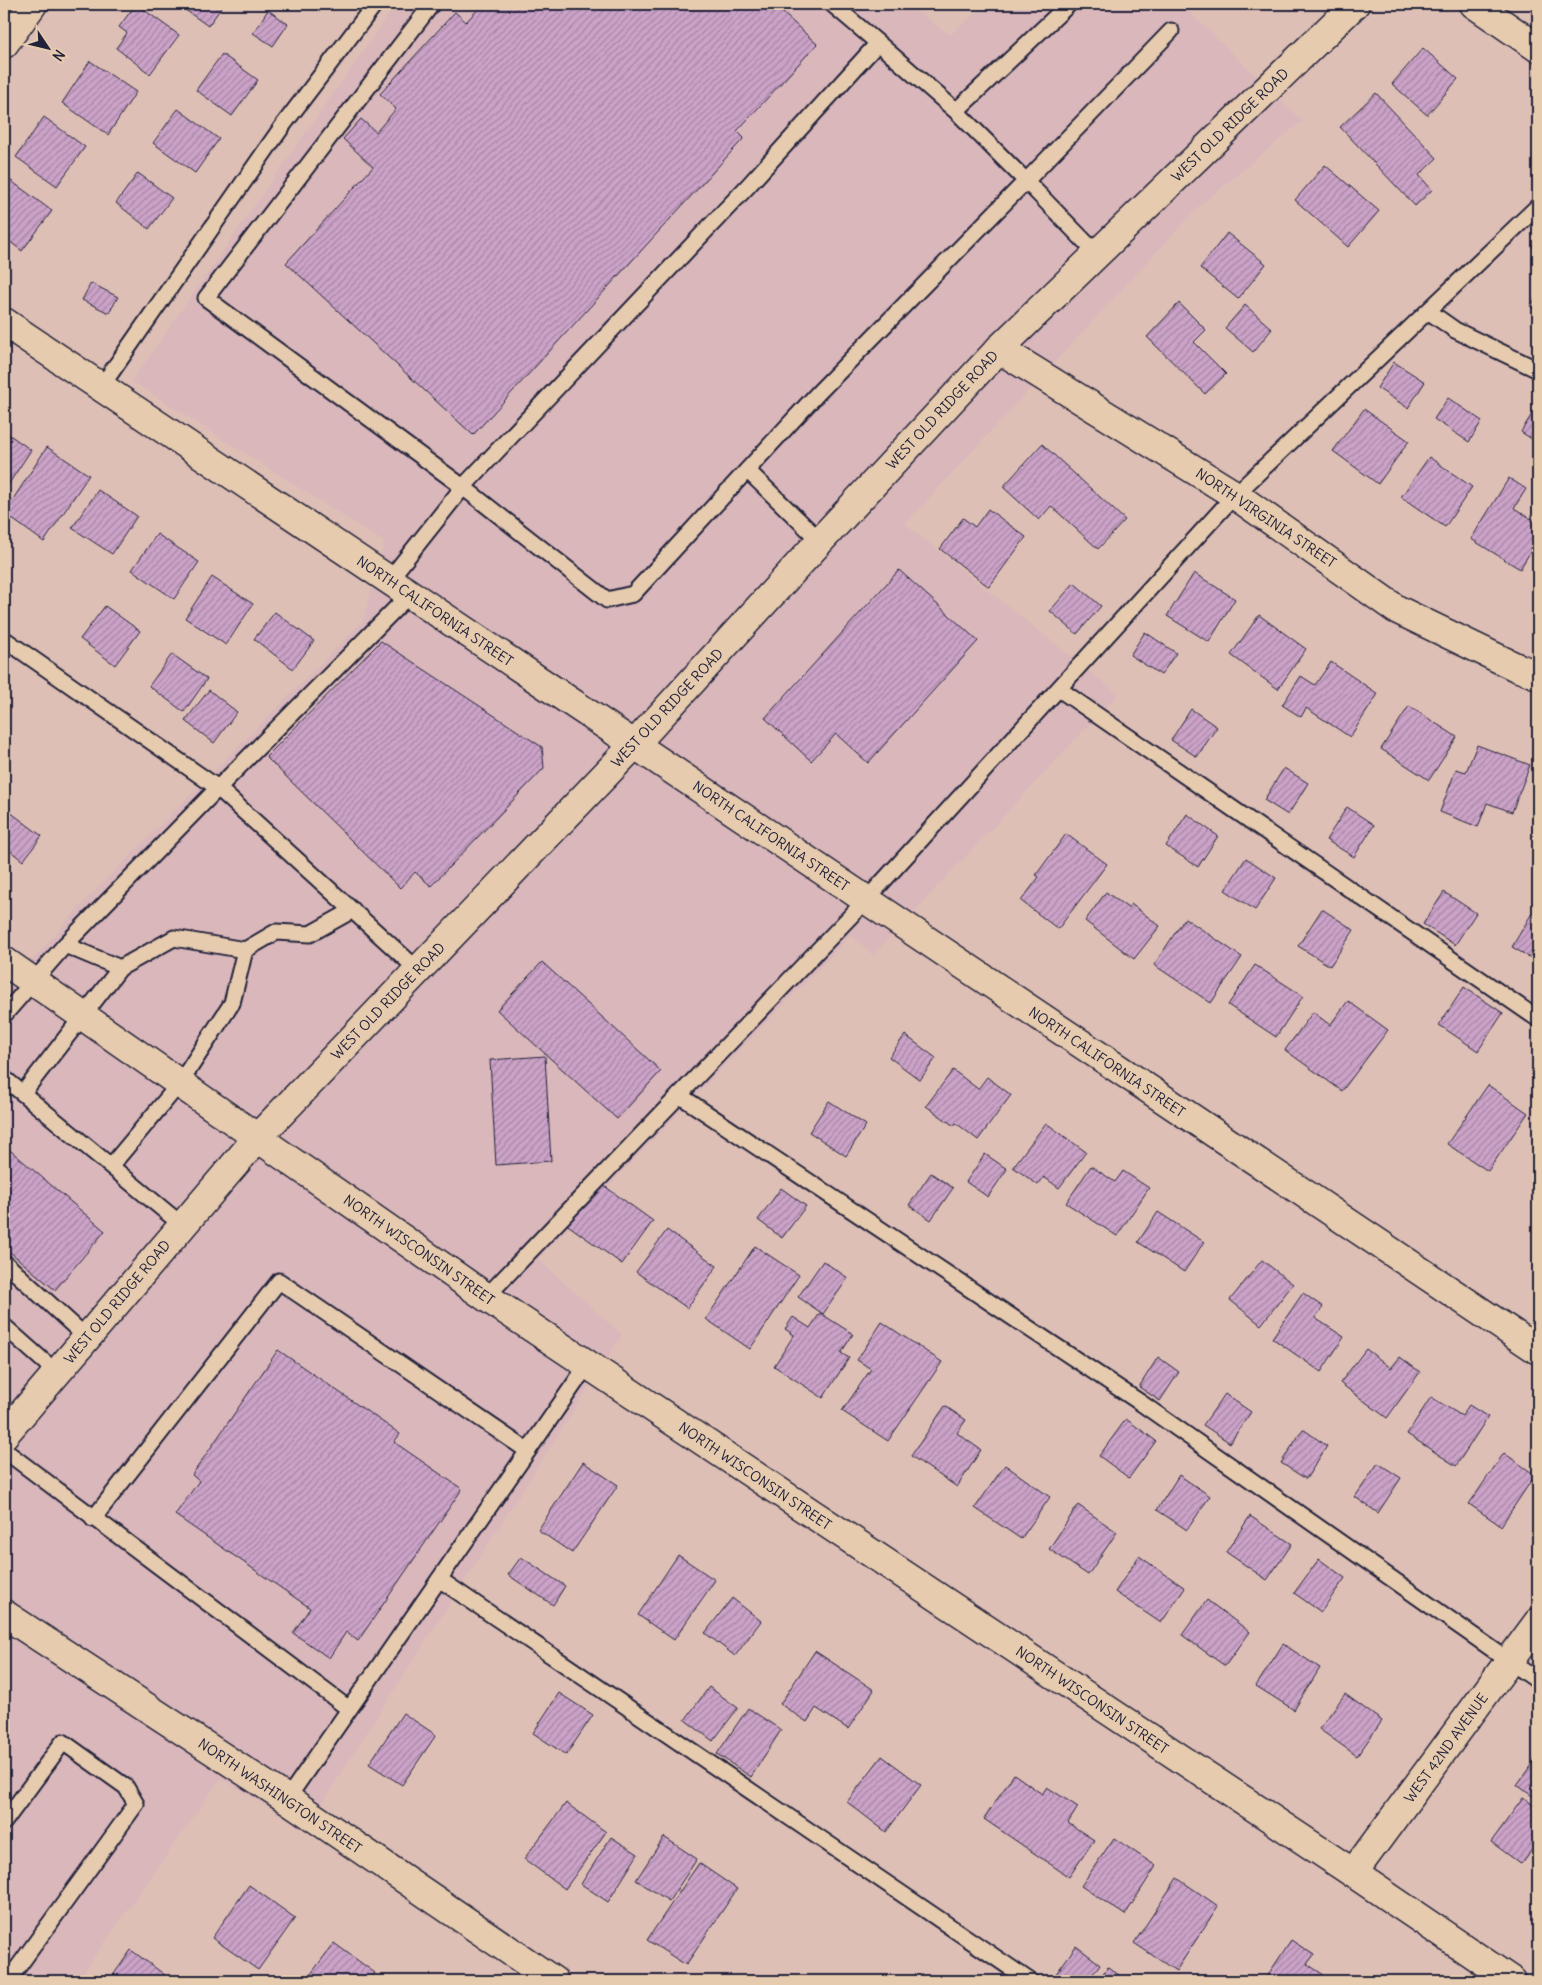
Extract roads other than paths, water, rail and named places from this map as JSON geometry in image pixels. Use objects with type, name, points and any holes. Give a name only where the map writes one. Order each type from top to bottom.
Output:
[{"type":"street","points":[[4,44],[33,4]]},
{"type":"street","name":"WEST OLD RIDGE ROAD","points":[[4,1435],[258,1137],[634,745],[999,349],[1356,4]]},
{"type":"street","points":[[1474,4],[1538,48]]},
{"type":"street","name":"NORTH CALIFORNIA STREET","points":[[4,322],[1538,1350]]},
{"type":"street","name":"NORTH VIRGINIA STREET","points":[[999,349],[1235,495],[1396,609],[1516,667],[1538,675]]},
{"type":"street","name":"NORTH WISCONSIN STREET","points":[[4,961],[486,1297],[1353,1873],[1512,1981]]},
{"type":"street","name":"NORTH WASHINGTON STREET","points":[[4,1614],[287,1799],[554,1981]]},
{"type":"street","name":"WEST 42ND AVENUE","points":[[1353,1873],[1538,1622]]},
{"type":"lane","points":[[101,387],[284,124],[375,4]]},
{"type":"lane","points":[[432,4],[206,298],[463,487],[607,600],[633,594],[889,319],[1171,32]]},
{"type":"lane","points":[[832,4],[956,112],[1097,254]]},
{"type":"lane","points":[[956,112],[1069,4]]},
{"type":"lane","points":[[4,1015],[65,944],[218,788],[399,587],[463,487],[735,200],[878,43]]},
{"type":"lane","points":[[486,1297],[866,900],[1235,495],[1538,206]]},
{"type":"lane","points":[[1428,311],[1455,330],[1538,370]]},
{"type":"lane","points":[[747,470],[820,541]]},
{"type":"lane","points":[[4,639],[218,788],[418,970]]},
{"type":"lane","points":[[1059,689],[1538,1019]]},
{"type":"lane","points":[[23,1093],[120,968],[174,938],[245,950],[276,932],[310,934],[353,910]]},
{"type":"lane","points":[[65,944],[120,968]]},
{"type":"lane","points":[[111,1166],[180,1083],[232,1003],[245,950]]},
{"type":"lane","points":[[4,1078],[182,1225]]},
{"type":"lane","points":[[679,1095],[1141,1403],[1538,1681]]},
{"type":"lane","points":[[4,1262],[87,1338]]},
{"type":"lane","points":[[93,1519],[279,1281],[528,1451]]},
{"type":"lane","points":[[4,1326],[57,1373]]},
{"type":"lane","points":[[287,1799],[588,1364]]},
{"type":"lane","points":[[4,1450],[93,1519],[349,1709]]},
{"type":"lane","points":[[439,1579],[1030,1981]]},
{"type":"lane","points":[[4,1822],[63,1742],[126,1787],[136,1804],[8,1981]]}]
